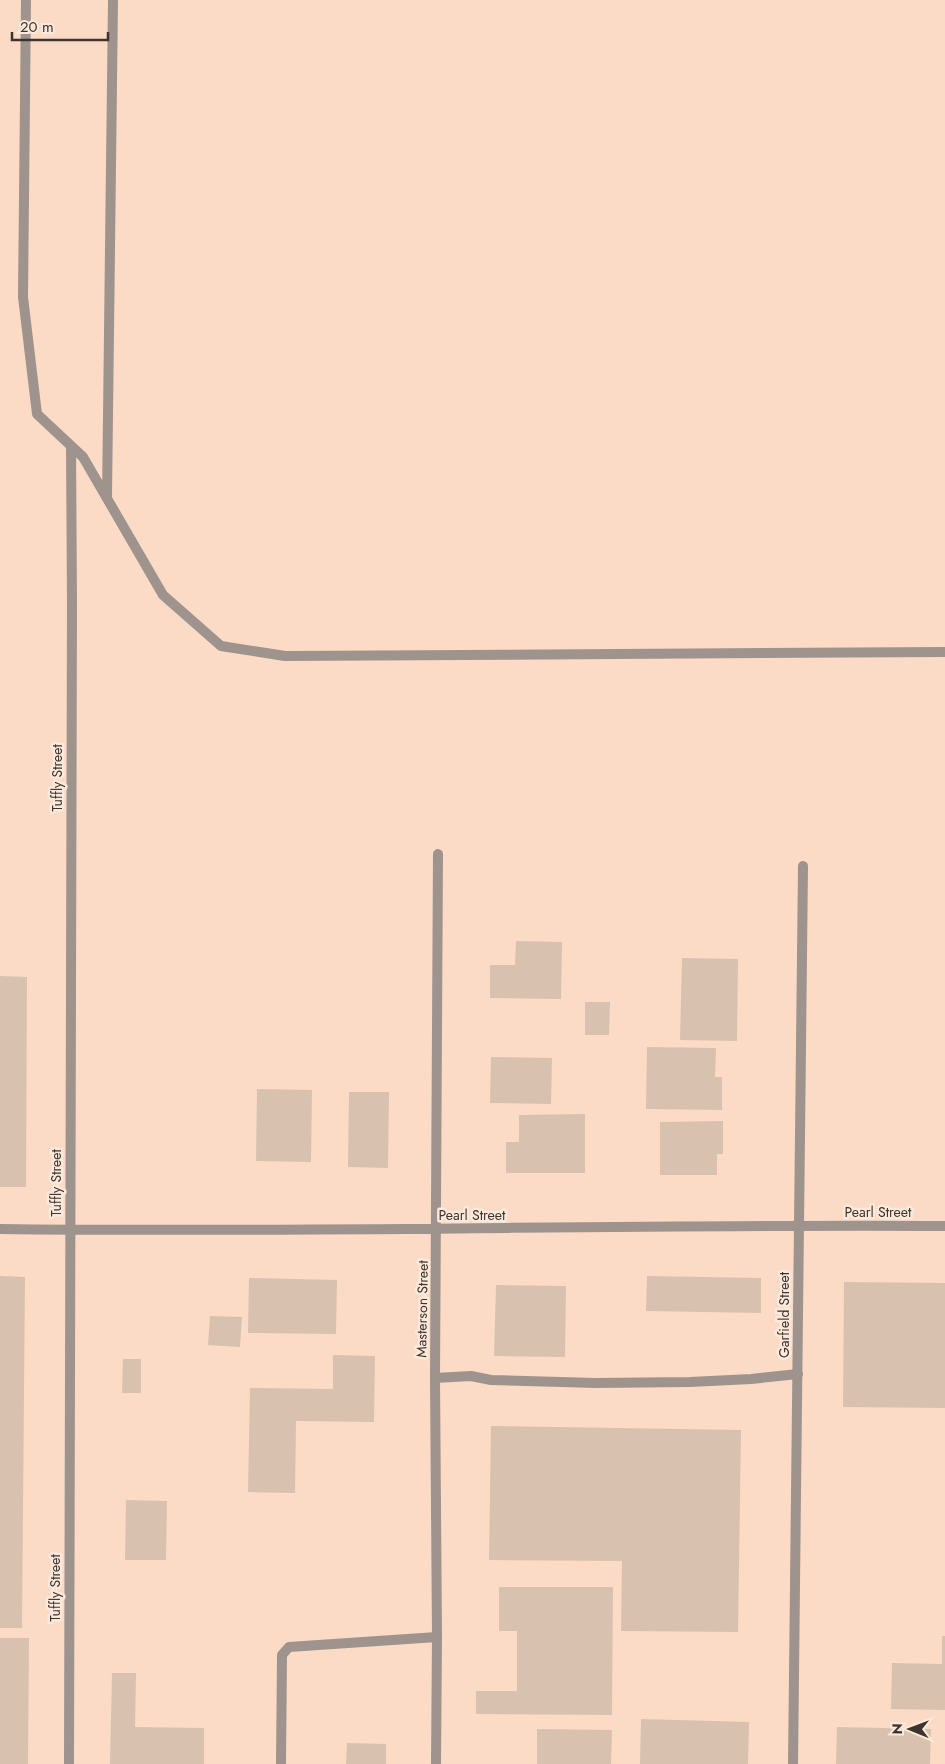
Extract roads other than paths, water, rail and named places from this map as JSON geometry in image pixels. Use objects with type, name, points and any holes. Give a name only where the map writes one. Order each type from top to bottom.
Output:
[{"type":"street","points":[[26,0],[23,297],[37,414],[83,457],[163,595],[221,646],[285,656],[945,652]]},
{"type":"street","points":[[107,499],[113,0]]},
{"type":"street","name":"Tuffly Street","points":[[69,1764],[71,446]]},
{"type":"street","name":"Masterson Street","points":[[436,1764],[435,1378],[438,854]]},
{"type":"street","name":"Garfield Street","points":[[793,1764],[803,866]]},
{"type":"street","name":"Pearl Street","points":[[0,1228],[69,1230],[945,1226]]},
{"type":"street","points":[[435,1378],[471,1376],[491,1380],[596,1383],[690,1382],[751,1379],[798,1374]]},
{"type":"street","points":[[281,1764],[282,1655],[289,1647],[437,1637]]}]
